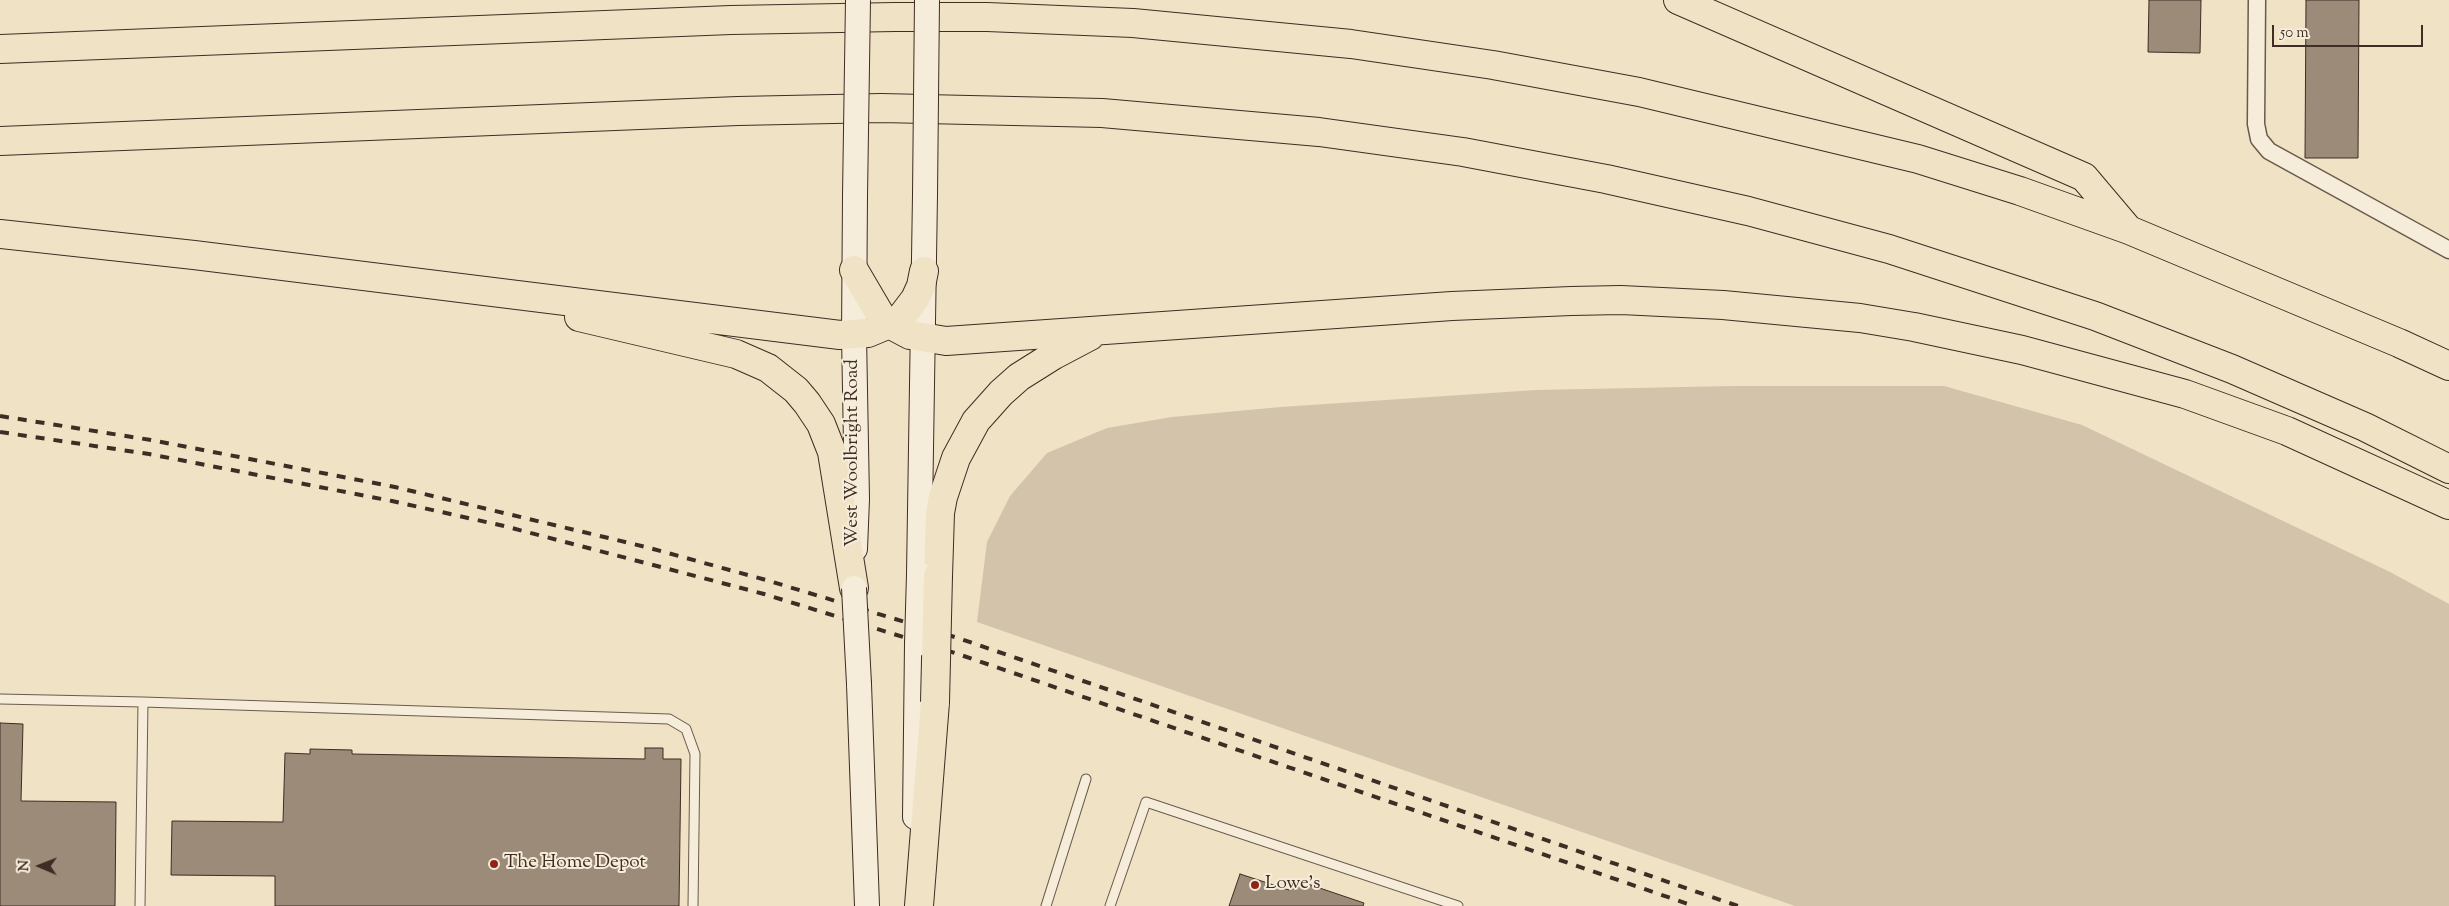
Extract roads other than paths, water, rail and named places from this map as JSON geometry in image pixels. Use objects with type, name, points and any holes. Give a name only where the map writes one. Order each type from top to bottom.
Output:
[{"type":"highway","points":[[1678,0],[2084,177],[2129,230]]},
{"type":"highway","points":[[0,49],[801,18],[986,17],[1205,28],[1432,55],[1639,92],[1918,159],[2020,190],[2129,230],[2399,342],[2449,366]]},
{"type":"highway","points":[[0,141],[738,111],[881,108],[1111,114],[1328,133],[1463,152],[1606,179],[1748,211],[1889,249],[2095,316],[2232,369],[2365,428],[2449,468]]},
{"type":"highway","points":[[0,234],[194,255],[854,335],[880,330],[899,320],[915,299],[921,286],[924,271]]},
{"type":"highway","points":[[854,270],[881,316],[891,325],[923,338],[952,341],[1461,306],[1571,301],[1714,304],[1860,318],[1914,327],[2022,350],[2185,394],[2287,431],[2449,505]]},
{"type":"highway","points":[[464,288],[599,322],[719,349],[752,360],[782,377],[807,403],[828,438],[836,467],[851,548],[854,588]]},
{"type":"highway","points":[[918,906],[928,575],[943,497],[956,458],[976,421],[1001,392],[1054,355],[1101,331]]},
{"type":"main road","name":"West Woolbright Road","points":[[851,548],[857,499],[854,196],[858,0]]},
{"type":"main road","points":[[928,0],[923,338],[928,575]]},
{"type":"main road","points":[[854,588],[868,906]]},
{"type":"street","points":[[2257,0],[2256,124],[2259,139],[2269,151],[2449,250]]},
{"type":"lane","points":[[0,699],[669,719],[686,729],[695,754],[693,906]]},
{"type":"lane","points":[[140,906],[143,702]]},
{"type":"lane","points":[[1046,906],[1086,779]]},
{"type":"lane","points":[[1110,906],[1146,802],[1458,906]]},
{"type":"railway","points":[[0,416],[151,440],[395,487],[646,547],[766,580],[958,638],[1738,906]]},
{"type":"railway","points":[[0,432],[149,454],[392,501],[504,526],[764,594],[955,653],[1694,906]]},
{"type":"place","name":"The Home Depot","points":[[494,864]]},
{"type":"place","name":"Lowe's","points":[[1255,885]]}]
